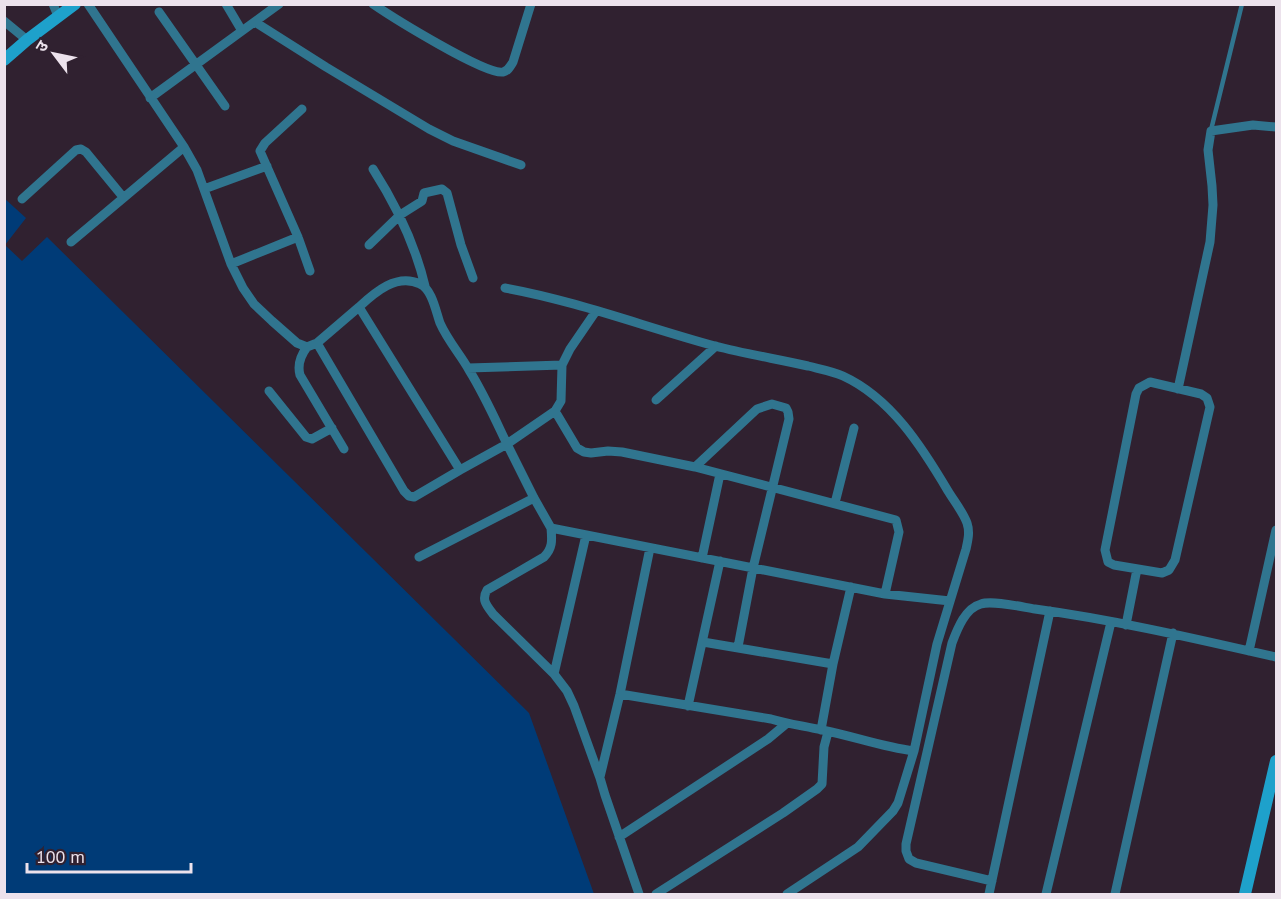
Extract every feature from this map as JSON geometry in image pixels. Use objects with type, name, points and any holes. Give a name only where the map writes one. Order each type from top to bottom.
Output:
[{"type":"street","points":[[4,60],[27,40],[55,10],[75,4]]},
{"type":"street","points":[[88,4],[197,170],[231,264],[243,288],[254,304],[297,343],[307,347]]},
{"type":"street","points":[[226,4],[242,31]]},
{"type":"street","points":[[150,98],[279,4]]},
{"type":"street","points":[[373,4],[464,58],[503,72],[509,69],[513,62],[531,4]]},
{"type":"street","points":[[159,12],[225,106]]},
{"type":"street","points":[[4,21],[27,40]]},
{"type":"street","points":[[255,22],[429,129],[453,141],[521,165]]},
{"type":"street","points":[[302,109],[262,147],[261,151],[310,271]]},
{"type":"street","points":[[1178,388],[1210,242],[1213,206],[1208,150],[1211,131],[1253,125],[1276,127]]},
{"type":"street","points":[[70,242],[184,147]]},
{"type":"street","points":[[22,199],[76,150],[81,149],[123,197]]},
{"type":"street","points":[[204,189],[267,166]]},
{"type":"street","points":[[372,169],[400,215],[415,252],[424,286],[441,325],[489,406],[551,528],[550,551],[544,557],[487,590],[483,599],[493,614],[554,674],[567,690],[600,778],[639,894]]},
{"type":"street","points":[[369,245],[400,215],[420,203],[426,192],[442,189],[447,193],[460,245],[473,278]]},
{"type":"street","points":[[231,264],[298,237]]},
{"type":"street","points":[[344,449],[300,375],[298,368],[303,352],[307,347],[317,343],[376,292],[406,280],[424,286]]},
{"type":"street","points":[[505,288],[574,303],[716,346],[831,371],[844,376],[876,397],[903,425],[932,464],[967,523],[969,535],[938,644],[914,751],[893,812],[858,847],[787,894]]},
{"type":"street","points":[[359,307],[460,470]]},
{"type":"street","points":[[317,343],[404,491],[409,496],[414,496],[507,444],[555,411],[561,401],[562,365],[596,311]]},
{"type":"street","points":[[656,400],[716,346]]},
{"type":"street","points":[[468,368],[562,365]]},
{"type":"street","points":[[1150,382],[1201,394],[1207,398],[1209,407],[1175,560],[1169,570],[1162,573],[1137,569],[1108,562],[1105,550],[1136,394],[1139,388],[1150,382]]},
{"type":"street","points":[[269,391],[309,439],[332,428]]},
{"type":"street","points":[[695,467],[757,409],[772,404],[786,408],[789,415],[753,568],[738,647]]},
{"type":"street","points":[[555,411],[577,448],[584,452],[622,452],[695,467],[896,520],[899,532],[885,594]]},
{"type":"street","points":[[835,503],[854,428]]},
{"type":"street","points":[[702,558],[720,474]]},
{"type":"street","points":[[419,557],[534,498]]},
{"type":"street","points":[[551,528],[885,594],[950,601]]},
{"type":"street","points":[[1249,651],[1276,530]]},
{"type":"street","points":[[554,674],[586,535]]},
{"type":"street","points":[[600,778],[651,548]]},
{"type":"street","points":[[688,705],[720,561]]},
{"type":"street","points":[[1126,625],[1137,569]]},
{"type":"street","points":[[656,894],[783,813],[822,784],[825,731],[833,664],[851,587]]},
{"type":"street","points":[[992,881],[916,863],[909,859],[906,851],[952,643],[957,630],[971,609],[981,604],[991,603],[1050,611],[1173,633],[1276,657]]},
{"type":"street","points":[[989,894],[1050,611]]},
{"type":"street","points":[[1046,894],[1111,622]]},
{"type":"street","points":[[1115,894],[1173,633]]},
{"type":"street","points":[[703,642],[833,664]]},
{"type":"street","points":[[620,694],[771,719],[914,751]]},
{"type":"street","points":[[619,837],[768,739],[786,724]]},
{"type":"street","points":[[1245,894],[1276,761]]},
{"type":"lane","points":[[1211,131],[1242,4]]},
{"type":"water","points":[[4,198],[26,218],[5,245],[4,244]]},
{"type":"water","points":[[47,237],[529,713],[594,894],[5,894],[5,245],[22,261]]}]
